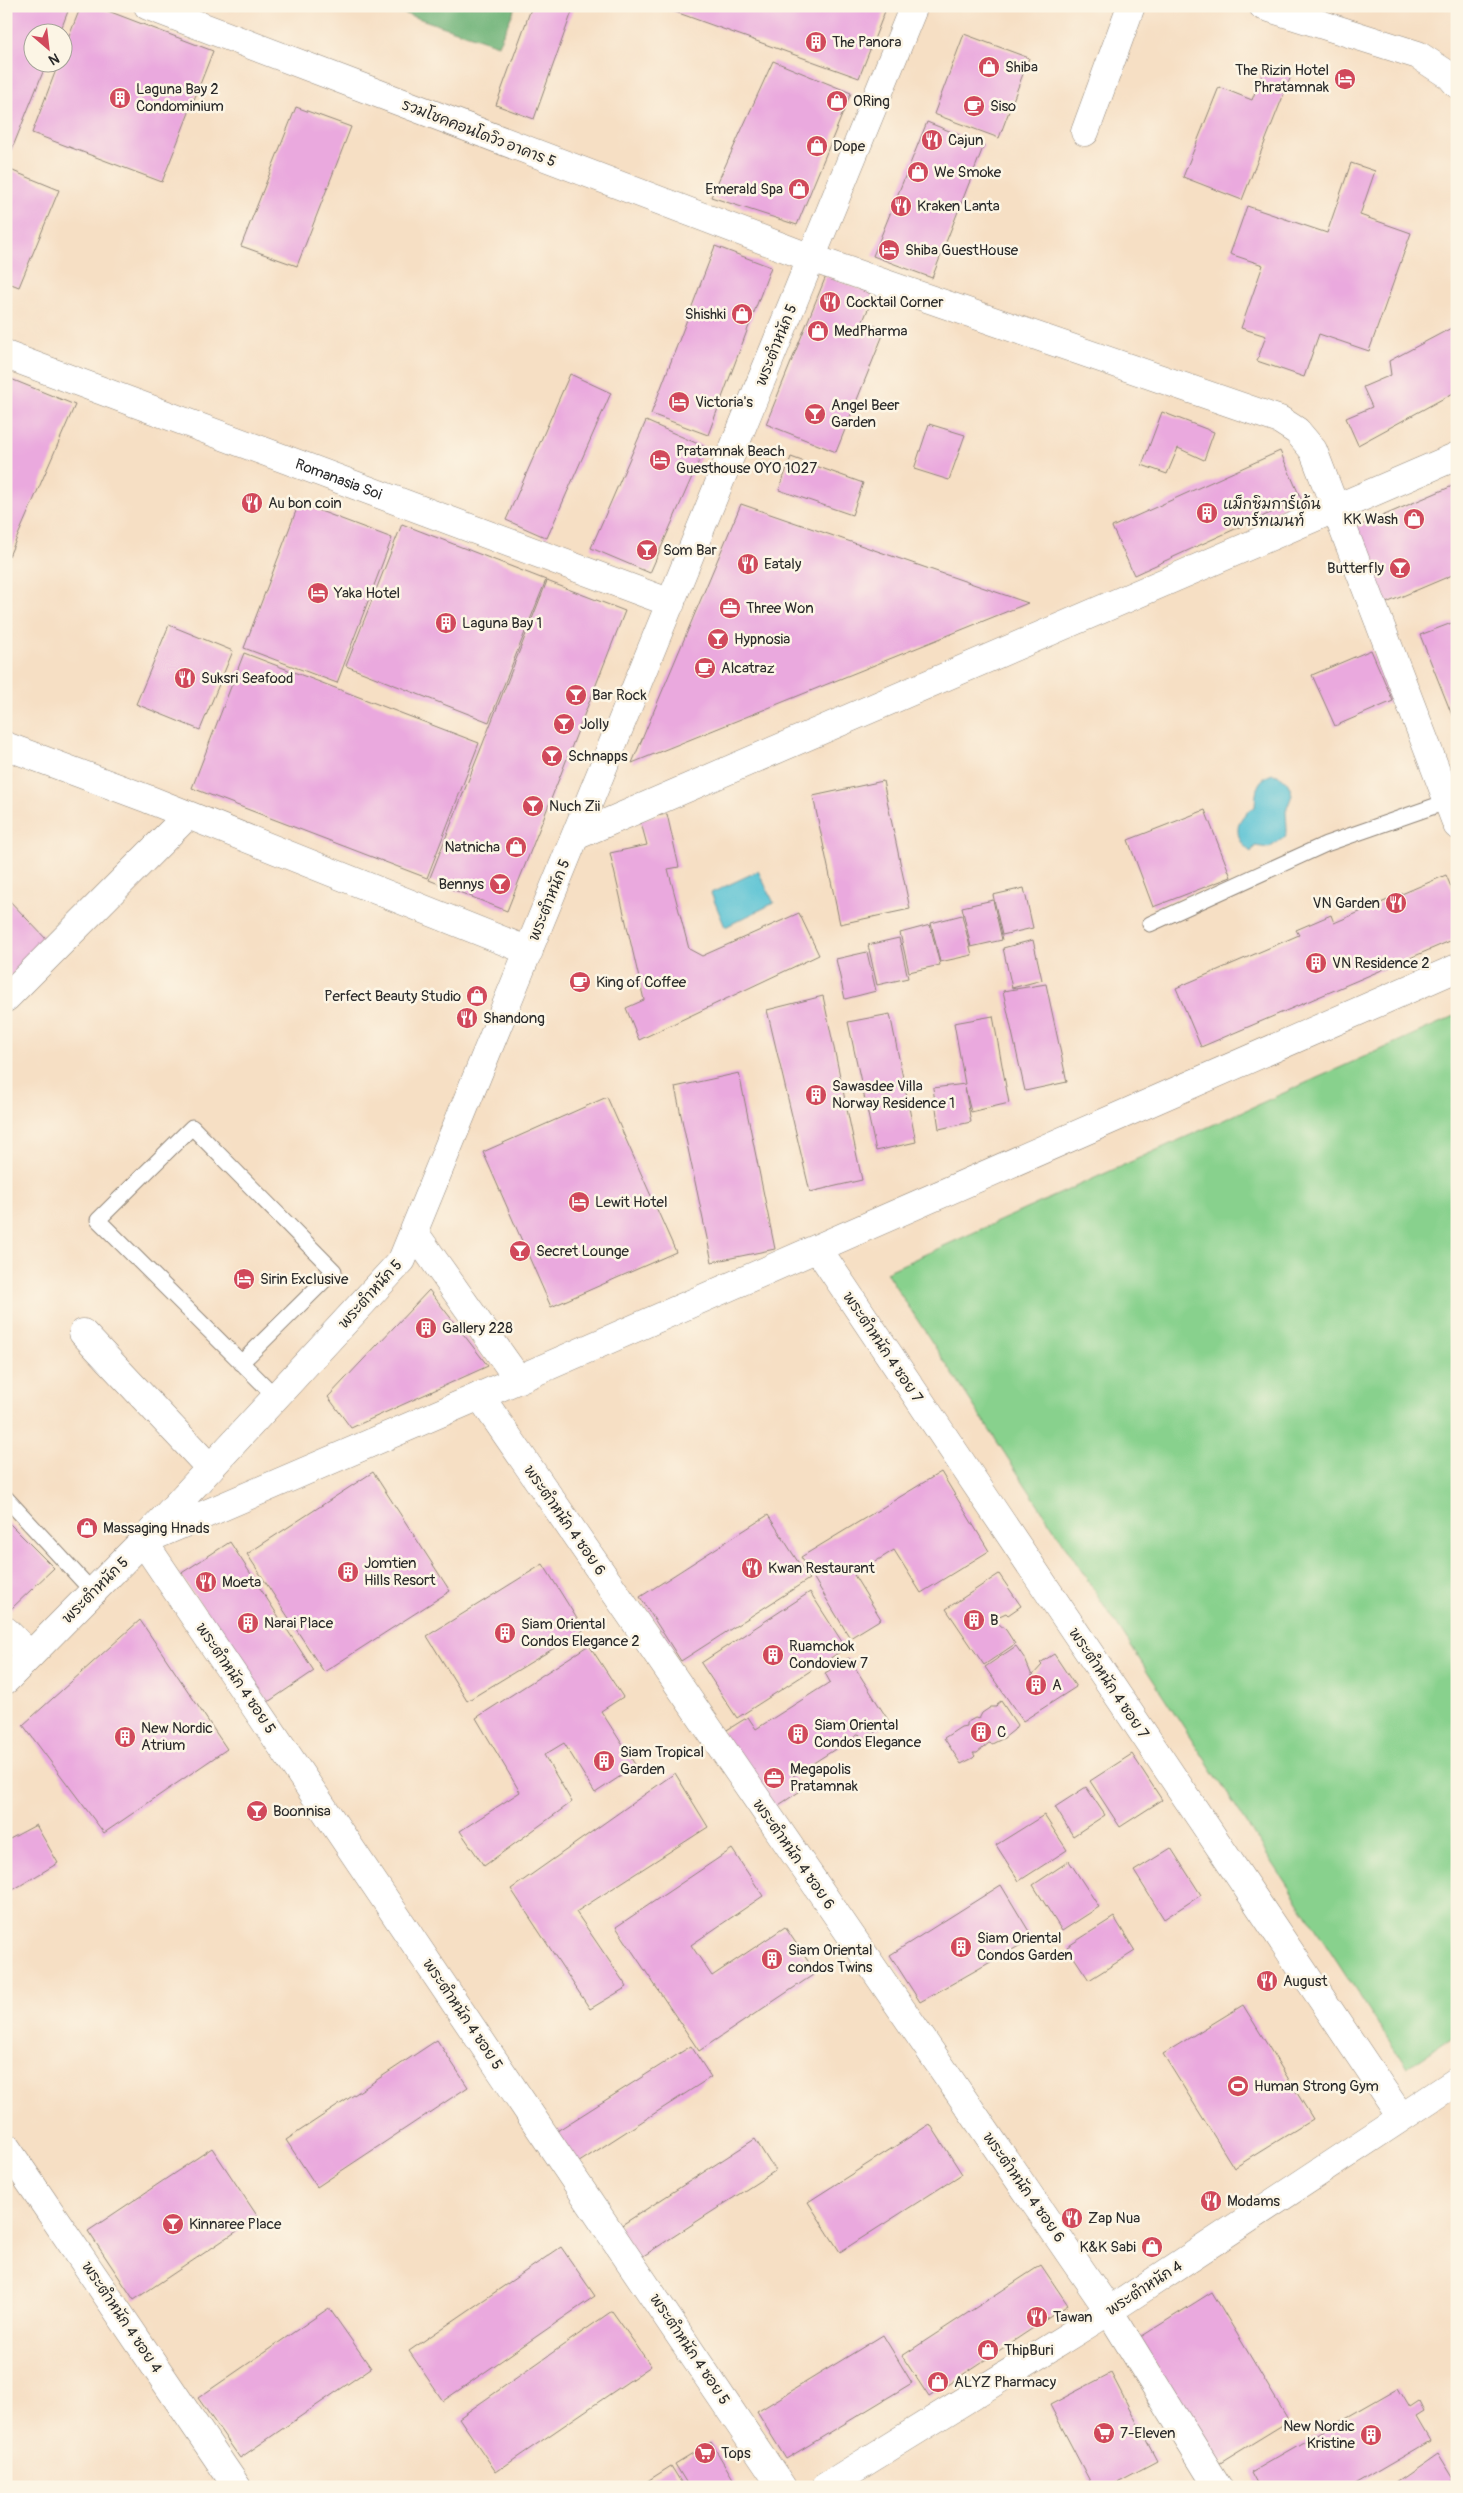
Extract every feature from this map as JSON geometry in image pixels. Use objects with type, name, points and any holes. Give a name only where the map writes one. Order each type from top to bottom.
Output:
[{"type":"street","name":"รวมโชคคอนโดวิว อาคาร 5","points":[[148,6],[811,258],[1280,420],[1297,431],[1313,450],[1337,508],[1453,813]]},
{"type":"street","name":"พระตำหนัก 5","points":[[6,1680],[143,1541],[402,1260],[914,6]]},
{"type":"street","points":[[1085,132],[1131,6]]},
{"type":"street","points":[[1263,6],[1418,55],[1450,76],[1457,84]]},
{"type":"street","name":"Romanasia Soi","points":[[6,355],[670,602]]},
{"type":"street","points":[[576,836],[1457,456]]},
{"type":"street","points":[[6,746],[148,799],[528,951]]},
{"type":"street","points":[[6,998],[187,816]]},
{"type":"street","points":[[143,1541],[818,1249],[1457,968]]},
{"type":"street","points":[[414,1232],[518,1379]]},
{"type":"street","name":"พระตำหนัก 4 ซอย 7","points":[[818,1249],[1401,2117]]},
{"type":"street","points":[[83,1332],[210,1468]]},
{"type":"street","name":"พระตำหนัก 4 ซอย 6","points":[[480,1396],[1109,2311],[1218,2487]]},
{"type":"street","name":"พระตำหนัก 4 ซอย 5","points":[[143,1541],[782,2487]]},
{"type":"street","points":[[6,1631],[30,1655]]},
{"type":"street","name":"พระตำหนัก 4","points":[[826,2487],[1109,2311],[1457,2081]]},
{"type":"street","name":"พระตำหนัก 4 ซอย 4","points":[[6,2147],[237,2487]]},
{"type":"lane","points":[[1150,924],[1326,844],[1453,813]]},
{"type":"lane","points":[[241,1363],[334,1271],[192,1127],[98,1220],[241,1363],[276,1397]]},
{"type":"lane","points":[[6,1498],[93,1592]]},
{"type":"green space","points":[[382,6],[516,6],[498,45]]},
{"type":"green space","points":[[1457,1015],[1457,2034],[1407,2068],[886,1272]]},
{"type":"water","points":[[1273,774],[1281,776],[1286,781],[1292,795],[1286,811],[1287,830],[1285,837],[1269,848],[1255,846],[1251,852],[1238,835],[1239,822],[1255,807],[1260,782]]},
{"type":"water","points":[[758,871],[774,903],[725,927],[711,893]]},
{"type":"building","points":[[6,6],[70,6],[64,22],[22,22],[22,72],[43,72],[6,164]]},
{"type":"building","name":"Laguna Bay 2 Condominium","points":[[81,6],[95,6],[213,51],[162,182],[32,133],[55,72],[72,72],[72,29]]},
{"type":"building","points":[[532,6],[574,6],[534,119],[496,105]]},
{"type":"building","name":"The Panora","points":[[659,6],[887,6],[859,78]]},
{"type":"building","points":[[964,34],[1029,58],[999,138],[934,114]]},
{"type":"building","points":[[773,61],[851,93],[797,225],[711,197]]},
{"type":"building","points":[[1265,66],[1291,76],[1242,200],[1183,177],[1219,87],[1252,100]]},
{"type":"building","points":[[296,107],[351,127],[297,266],[241,246]]},
{"type":"building","points":[[927,122],[984,145],[932,278],[873,256]]},
{"type":"building","points":[[1351,163],[1375,171],[1360,215],[1411,233],[1369,351],[1319,334],[1304,377],[1257,361],[1266,336],[1241,328],[1263,265],[1230,254],[1247,206],[1327,233]]},
{"type":"building","points":[[8,169],[59,190],[19,287],[6,282]]},
{"type":"building","points":[[715,246],[771,267],[708,435],[651,414]]},
{"type":"building","points":[[826,276],[874,295],[863,321],[885,330],[836,452],[766,424]]},
{"type":"building","points":[[1457,325],[1457,391],[1358,445],[1346,418],[1372,407],[1363,387],[1391,375],[1389,361]]},
{"type":"building","points":[[570,374],[611,393],[547,538],[506,520]]},
{"type":"building","points":[[6,377],[75,405],[9,556],[6,555]]},
{"type":"building","points":[[1162,412],[1214,432],[1204,460],[1178,448],[1167,474],[1142,465]]},
{"type":"building","points":[[646,421],[705,447],[650,573],[591,548]]},
{"type":"building","points":[[929,424],[965,435],[949,480],[914,469]]},
{"type":"building","name":"แม็กซิมการ์เด้น อพาร์ทเมนท์","points":[[1280,451],[1301,499],[1134,575],[1112,527]]},
{"type":"building","points":[[791,457],[863,483],[852,515],[779,490]]},
{"type":"building","points":[[1457,484],[1457,573],[1384,604],[1352,529]]},
{"type":"building","name":"Yaka Hotel","points":[[299,503],[392,538],[337,683],[244,648]]},
{"type":"building","points":[[741,504],[1028,603],[632,763]]},
{"type":"building","name":"Laguna Bay 1","points":[[402,524],[546,580],[489,722],[346,666]]},
{"type":"building","points":[[547,581],[625,611],[507,911],[429,880]]},
{"type":"building","points":[[1457,621],[1457,714],[1452,715],[1420,635]]},
{"type":"building","name":"Suksri Seafood","points":[[169,625],[233,651],[200,730],[136,704]]},
{"type":"building","points":[[1371,650],[1393,701],[1335,726],[1312,675]]},
{"type":"building","points":[[244,653],[479,743],[427,878],[192,788]]},
{"type":"building","points":[[883,781],[910,909],[840,924],[813,796]]},
{"type":"building","points":[[1205,810],[1231,877],[1153,907],[1128,840]]},
{"type":"building","points":[[667,814],[679,867],[668,869],[689,949],[702,956],[799,913],[819,955],[639,1040],[626,1008],[644,1000],[610,853],[647,845],[640,819]]},
{"type":"building","name":"VN Residence 2","points":[[1446,875],[1457,901],[1457,938],[1201,1047],[1176,988],[1299,935],[1296,930],[1331,915],[1334,923]]},
{"type":"building","points":[[1024,888],[1033,928],[1002,935],[993,895]]},
{"type":"building","points":[[6,897],[48,941],[6,980]]},
{"type":"building","points":[[993,900],[1002,940],[971,947],[962,907]]},
{"type":"building","points":[[962,915],[972,955],[940,962],[931,923]]},
{"type":"building","points":[[930,925],[940,965],[909,972],[900,933]]},
{"type":"building","points":[[899,938],[908,978],[877,985],[868,945]]},
{"type":"building","points":[[1033,940],[1042,980],[1012,988],[1003,948]]},
{"type":"building","points":[[867,952],[876,991],[845,999],[836,959]]},
{"type":"building","points":[[1046,984],[1067,1082],[1025,1091],[1003,991]]},
{"type":"building","name":"Sawasdee Villa Norway Residence 1","points":[[823,996],[862,1180],[810,1192],[767,1010]]},
{"type":"building","points":[[890,1014],[916,1142],[876,1151],[848,1022]]},
{"type":"building","points":[[993,1016],[1009,1103],[971,1112],[965,1088],[971,1122],[939,1129],[933,1088],[965,1084],[954,1023]]},
{"type":"building","points":[[739,1073],[775,1249],[712,1262],[675,1087]]},
{"type":"building","name":"Lewit Hotel","points":[[607,1097],[676,1252],[551,1307],[483,1152]]},
{"type":"building","name":"Gallery 228","points":[[429,1290],[488,1366],[351,1428],[328,1397]]},
{"type":"building","name":"Jomtien Hills Resort","points":[[373,1472],[450,1591],[324,1672],[247,1554]]},
{"type":"building","points":[[941,1472],[989,1551],[921,1593],[894,1550],[854,1575],[881,1619],[850,1638],[801,1557]]},
{"type":"building","points":[[768,1515],[809,1579],[681,1661],[640,1597]]},
{"type":"building","points":[[6,1520],[54,1568],[11,1609],[6,1604]]},
{"type":"building","name":"Narai Place","points":[[230,1542],[314,1671],[268,1702],[180,1574]]},
{"type":"building","name":"Siam Oriental Condos Elegance 2","points":[[543,1564],[584,1630],[467,1701],[427,1636]]},
{"type":"building","name":"B","points":[[999,1574],[1021,1606],[1008,1615],[1006,1613],[995,1618],[993,1615],[992,1618],[1006,1630],[1015,1644],[984,1665],[946,1609]]},
{"type":"building","name":"Ruamchok Condoview 7","points":[[810,1592],[846,1648],[737,1718],[701,1663]]},
{"type":"building","name":"New Nordic Atrium","points":[[140,1620],[227,1749],[104,1833],[23,1725]]},
{"type":"building","name":"Siam Tropical Garden","points":[[589,1645],[623,1697],[601,1711],[636,1766],[595,1793],[564,1743],[544,1755],[572,1802],[484,1866],[460,1831],[520,1792],[476,1718]]},
{"type":"building","name":"A","points":[[1016,1646],[1025,1659],[1032,1676],[1042,1665],[1040,1663],[1054,1654],[1076,1687],[1023,1721],[985,1667]]},
{"type":"building","name":"Siam Oriental Condos Elegance","points":[[849,1658],[890,1723],[863,1739],[859,1734],[793,1776],[802,1790],[771,1810],[722,1733],[748,1717],[756,1729],[830,1682],[825,1673]]},
{"type":"building","name":"C","points":[[1001,1701],[1017,1725],[1014,1730],[1004,1738],[992,1744],[989,1743],[977,1753],[973,1753],[975,1756],[973,1758],[961,1764],[944,1738],[961,1727],[966,1726],[966,1723],[975,1718],[979,1719],[982,1713],[991,1707],[996,1707]]},
{"type":"building","points":[[1132,1754],[1162,1800],[1120,1827],[1090,1781]]},
{"type":"building","name":"Siam Tropical Garden","points":[[675,1773],[708,1827],[576,1912],[627,1987],[590,2009],[511,1889]]},
{"type":"building","points":[[1086,1787],[1105,1815],[1073,1836],[1055,1807]]},
{"type":"building","points":[[1044,1815],[1067,1850],[1019,1881],[996,1845]]},
{"type":"building","points":[[36,1825],[58,1863],[6,1894],[6,1841]]},
{"type":"building","points":[[1171,1848],[1201,1895],[1164,1919],[1134,1871]]},
{"type":"building","name":"Siam Oriental condos Twins","points":[[732,1849],[763,1896],[691,1945],[712,1976],[785,1927],[816,1973],[699,2051],[616,1927]]},
{"type":"building","points":[[1069,1861],[1099,1907],[1062,1931],[1033,1885]]},
{"type":"building","name":"Siam Oriental Condos Garden","points":[[1001,1885],[1033,1938],[920,2002],[890,1955]]},
{"type":"building","points":[[1114,1917],[1135,1951],[1089,1980],[1067,1947]]},
{"type":"building","name":"Human Strong Gym","points":[[1243,2005],[1313,2119],[1234,2168],[1163,2054]]},
{"type":"building","points":[[437,2040],[468,2087],[317,2187],[286,2140]]},
{"type":"building","points":[[691,2046],[711,2077],[570,2168],[549,2136]]},
{"type":"building","points":[[930,2124],[962,2174],[840,2252],[808,2202]]},
{"type":"building","points":[[755,2139],[775,2171],[634,2262],[614,2230]]},
{"type":"building","name":"Kinnaree Place","points":[[212,2148],[258,2217],[134,2300],[88,2231]]},
{"type":"building","points":[[561,2247],[595,2296],[443,2401],[409,2351]]},
{"type":"building","points":[[1041,2265],[1068,2305],[929,2397],[902,2356]]},
{"type":"building","points":[[1212,2292],[1289,2421],[1217,2465],[1139,2338]]},
{"type":"building","points":[[329,2308],[371,2368],[240,2458],[198,2398]]},
{"type":"building","points":[[612,2311],[651,2366],[496,2472],[459,2418]]},
{"type":"building","points":[[883,2335],[912,2383],[786,2459],[757,2412]]},
{"type":"building","name":"7-Eleven","points":[[1111,2373],[1157,2461],[1108,2487],[1093,2487],[1050,2405]]},
{"type":"building","name":"New Nordic Kristine","points":[[1398,2388],[1410,2408],[1419,2402],[1424,2412],[1416,2417],[1430,2441],[1351,2487],[1259,2487],[1251,2472]]},
{"type":"building","name":"Tops","points":[[711,2442],[738,2487],[689,2487],[675,2464]]},
{"type":"building","points":[[1438,2453],[1454,2479],[1449,2487],[1389,2487]]},
{"type":"building","points":[[671,2466],[684,2487],[638,2487]]},
{"type":"place","name":"The Panora","points":[[816,42]]},
{"type":"place","name":"Shiba","points":[[989,67]]},
{"type":"place","name":"The Rizin Hotel Phratamnak","points":[[1345,79]]},
{"type":"place","name":"Laguna Bay 2 Condominium","points":[[120,98]]},
{"type":"place","name":"ORing","points":[[837,101]]},
{"type":"place","name":"Siso","points":[[974,106]]},
{"type":"place","name":"Cajun","points":[[932,140]]},
{"type":"place","name":"Dope","points":[[817,146]]},
{"type":"place","name":"We Smoke","points":[[918,172]]},
{"type":"place","name":"Emerald Spa","points":[[799,189]]},
{"type":"place","name":"Kraken Lanta","points":[[901,206]]},
{"type":"place","name":"Shiba GuestHouse","points":[[889,250]]},
{"type":"place","name":"Cocktail Corner","points":[[830,302]]},
{"type":"place","name":"Shishki","points":[[742,314]]},
{"type":"place","name":"MedPharma","points":[[818,331]]},
{"type":"place","name":"Victoria's","points":[[679,402]]},
{"type":"place","name":"Angel Beer Garden","points":[[815,414]]},
{"type":"place","name":"Pratamnak Beach Guesthouse OYO 1027","points":[[660,460]]},
{"type":"place","name":"Au bon coin","points":[[252,503]]},
{"type":"place","name":"แม็กซิมการ์เด้น อพาร์ทเมนท์","points":[[1207,513]]},
{"type":"place","name":"KK Wash","points":[[1414,519]]},
{"type":"place","name":"Som Bar","points":[[647,550]]},
{"type":"place","name":"Eataly","points":[[748,564]]},
{"type":"place","name":"Butterfly","points":[[1400,568]]},
{"type":"place","name":"Yaka Hotel","points":[[318,593]]},
{"type":"place","name":"Three Won","points":[[730,608]]},
{"type":"place","name":"Laguna Bay 1","points":[[446,623]]},
{"type":"place","name":"Hypnosia","points":[[718,639]]},
{"type":"place","name":"Alcatraz","points":[[705,668]]},
{"type":"place","name":"Suksri Seafood","points":[[185,678]]},
{"type":"place","name":"Bar Rock","points":[[576,695]]},
{"type":"place","name":"Jolly","points":[[564,724]]},
{"type":"place","name":"Schnapps","points":[[552,756]]},
{"type":"place","name":"Nuch Zii","points":[[533,806]]},
{"type":"place","name":"Natnicha","points":[[516,847]]},
{"type":"place","name":"Bennys","points":[[500,884]]},
{"type":"place","name":"VN Garden","points":[[1396,903]]},
{"type":"place","name":"VN Residence 2","points":[[1316,963]]},
{"type":"place","name":"King of Coffee","points":[[580,982]]},
{"type":"place","name":"Perfect Beauty Studio","points":[[477,996]]},
{"type":"place","name":"Shandong","points":[[467,1018]]},
{"type":"place","name":"Sawasdee Villa Norway Residence 1","points":[[816,1095]]},
{"type":"place","name":"Lewit Hotel","points":[[579,1202]]},
{"type":"place","name":"Secret Lounge","points":[[520,1251]]},
{"type":"place","name":"Sirin Exclusive","points":[[244,1279]]},
{"type":"place","name":"Gallery 228","points":[[426,1328]]},
{"type":"place","name":"Massaging Hnads","points":[[87,1528]]},
{"type":"place","name":"Kwan Restaurant","points":[[752,1568]]},
{"type":"place","name":"Jomtien Hills Resort","points":[[348,1572]]},
{"type":"place","name":"Moeta","points":[[206,1582]]},
{"type":"place","name":"B","points":[[974,1620]]},
{"type":"place","name":"Narai Place","points":[[248,1623]]},
{"type":"place","name":"Siam Oriental Condos Elegance 2","points":[[505,1633]]},
{"type":"place","name":"Ruamchok Condoview 7","points":[[773,1655]]},
{"type":"place","name":"A","points":[[1036,1685]]},
{"type":"place","name":"C","points":[[981,1732]]},
{"type":"place","name":"Siam Oriental Condos Elegance","points":[[798,1734]]},
{"type":"place","name":"New Nordic Atrium","points":[[125,1737]]},
{"type":"place","name":"Siam Tropical Garden","points":[[604,1761]]},
{"type":"place","name":"Megapolis Pratamnak","points":[[774,1778]]},
{"type":"place","name":"Boonnisa","points":[[257,1811]]},
{"type":"place","name":"Siam Oriental Condos Garden","points":[[961,1947]]},
{"type":"place","name":"Siam Oriental condos Twins","points":[[772,1959]]},
{"type":"place","name":"August","points":[[1267,1981]]},
{"type":"place","name":"Human Strong Gym","points":[[1238,2086]]},
{"type":"place","name":"Modams","points":[[1211,2201]]},
{"type":"place","name":"Zap Nua","points":[[1072,2218]]},
{"type":"place","name":"Kinnaree Place","points":[[173,2224]]},
{"type":"place","name":"K&K Sabi","points":[[1152,2247]]},
{"type":"place","name":"Tawan","points":[[1037,2317]]},
{"type":"place","name":"ThipBuri","points":[[988,2350]]},
{"type":"place","name":"ALYZ Pharmacy","points":[[938,2382]]},
{"type":"place","name":"7-Eleven","points":[[1104,2433]]},
{"type":"place","name":"New Nordic Kristine","points":[[1371,2435]]},
{"type":"place","name":"Tops","points":[[705,2453]]}]
